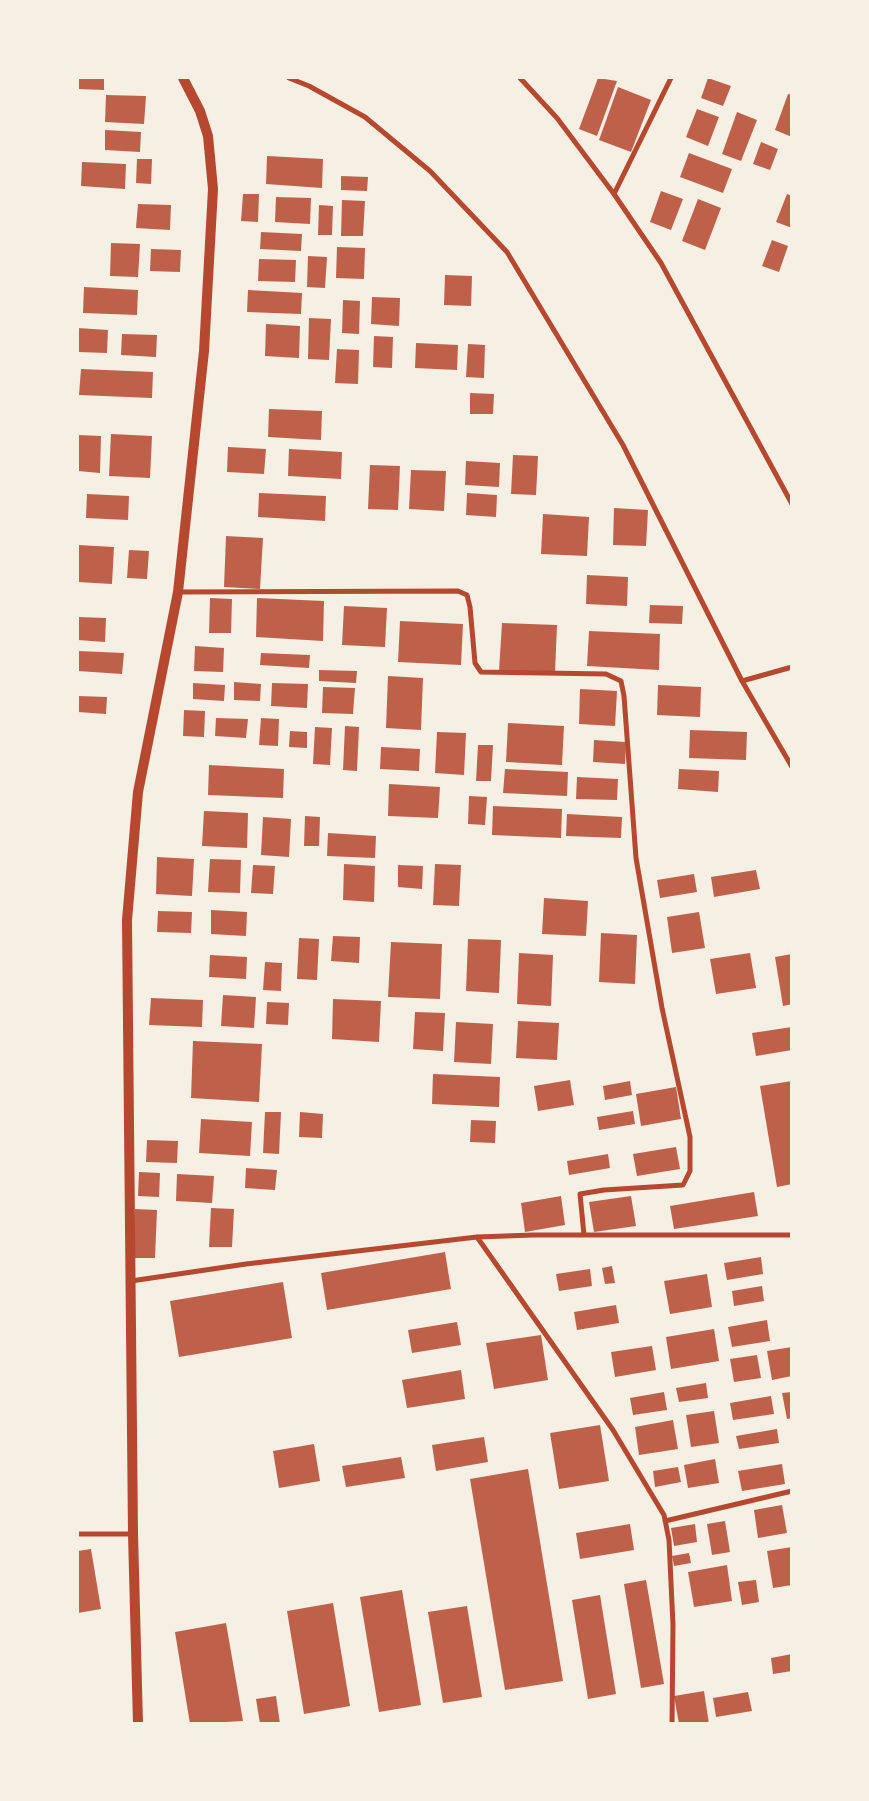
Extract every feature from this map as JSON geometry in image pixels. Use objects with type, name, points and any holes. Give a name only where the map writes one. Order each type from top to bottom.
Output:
[{"type":"main road","points":[[138,1724],[133,1534],[127,920],[138,792],[178,592],[204,351],[214,189],[206,128],[192,90],[183,78]]},
{"type":"street","points":[[289,78],[309,86],[365,117],[430,171],[507,252],[623,445],[742,681],[792,767]]},
{"type":"street","points":[[520,78],[557,118],[614,194],[661,264],[792,504]]},
{"type":"street","points":[[614,194],[671,78]]},
{"type":"street","points":[[178,592],[458,591],[467,595],[475,663],[481,672],[606,674],[621,681],[624,696],[636,858],[662,1008],[690,1137],[690,1171],[683,1185],[604,1190],[580,1194],[584,1235]]},
{"type":"street","points":[[742,681],[792,667]]},
{"type":"street","points":[[131,1281],[256,1262],[477,1237],[584,1235],[792,1236]]},
{"type":"street","points":[[477,1237],[614,1430],[658,1500],[669,1540],[673,1625],[672,1724]]},
{"type":"street","points":[[665,1521],[792,1491]]},
{"type":"street","points":[[78,1534],[133,1534]]},
{"type":"building","points":[[78,78],[104,78],[104,90],[78,89]]},
{"type":"building","points":[[598,78],[617,81],[597,136],[579,129]]},
{"type":"building","points":[[708,78],[731,86],[723,106],[701,98]]},
{"type":"building","points":[[618,87],[651,100],[631,152],[599,140]]},
{"type":"building","points":[[788,94],[792,95],[792,137],[775,130]]},
{"type":"building","points":[[106,95],[146,96],[144,124],[105,122]]},
{"type":"building","points":[[697,109],[719,117],[708,146],[686,137]]},
{"type":"building","points":[[737,112],[757,120],[741,161],[722,154]]},
{"type":"building","points":[[105,130],[141,132],[140,152],[105,150]]},
{"type":"building","points":[[761,142],[778,149],[770,170],[753,164]]},
{"type":"building","points":[[689,153],[732,169],[723,193],[680,177]]},
{"type":"building","points":[[267,156],[323,159],[322,188],[266,184]]},
{"type":"building","points":[[137,159],[152,159],[151,184],[136,183]]},
{"type":"building","points":[[82,162],[126,164],[125,189],[81,186]]},
{"type":"building","points":[[341,176],[368,177],[367,191],[341,190]]},
{"type":"building","points":[[661,191],[683,199],[671,230],[650,222]]},
{"type":"building","points":[[243,194],[259,194],[258,222],[241,221]]},
{"type":"building","points":[[787,194],[792,196],[792,228],[776,222]]},
{"type":"building","points":[[276,197],[311,198],[310,224],[275,222]]},
{"type":"building","points":[[698,199],[721,208],[705,250],[682,241]]},
{"type":"building","points":[[342,200],[365,201],[363,236],[341,236]]},
{"type":"building","points":[[138,204],[171,205],[170,230],[136,228]]},
{"type":"building","points":[[319,205],[333,206],[332,235],[318,235]]},
{"type":"building","points":[[261,232],[302,234],[301,251],[260,249]]},
{"type":"building","points":[[772,240],[788,246],[779,272],[762,266]]},
{"type":"building","points":[[111,243],[140,244],[138,277],[110,276]]},
{"type":"building","points":[[337,247],[365,248],[364,279],[336,278]]},
{"type":"building","points":[[151,249],[181,250],[180,272],[150,271]]},
{"type":"building","points":[[308,256],[327,257],[325,288],[307,287]]},
{"type":"building","points":[[259,259],[296,260],[295,282],[258,281]]},
{"type":"building","points":[[445,275],[472,276],[471,306],[444,305]]},
{"type":"building","points":[[84,287],[138,290],[137,315],[83,313]]},
{"type":"building","points":[[248,290],[302,293],[301,314],[247,312]]},
{"type":"building","points":[[372,297],[400,298],[399,326],[371,324]]},
{"type":"building","points":[[343,300],[360,301],[359,334],[342,333]]},
{"type":"building","points":[[309,318],[331,319],[329,360],[308,359]]},
{"type":"building","points":[[266,324],[300,326],[299,358],[265,356]]},
{"type":"building","points":[[78,328],[108,330],[107,353],[78,352]]},
{"type":"building","points":[[122,334],[157,335],[156,357],[121,355]]},
{"type":"building","points":[[374,336],[393,337],[392,368],[373,367]]},
{"type":"building","points":[[416,343],[458,345],[457,370],[415,368]]},
{"type":"building","points":[[468,344],[485,345],[484,378],[466,377]]},
{"type":"building","points":[[337,349],[359,350],[358,384],[335,383]]},
{"type":"building","points":[[81,369],[153,372],[152,398],[79,395]]},
{"type":"building","points":[[470,393],[494,394],[493,414],[470,414]]},
{"type":"building","points":[[269,409],[322,411],[321,440],[268,437]]},
{"type":"building","points":[[111,434],[152,436],[150,478],[109,476]]},
{"type":"building","points":[[78,435],[101,436],[100,473],[78,471]]},
{"type":"building","points":[[228,447],[266,449],[264,474],[227,472]]},
{"type":"building","points":[[289,449],[342,452],[341,479],[288,476]]},
{"type":"building","points":[[513,455],[538,456],[536,495],[511,494]]},
{"type":"building","points":[[466,461],[500,463],[499,487],[465,485]]},
{"type":"building","points":[[370,465],[400,466],[398,510],[368,509]]},
{"type":"building","points":[[411,470],[446,471],[444,511],[409,509]]},
{"type":"building","points":[[259,493],[326,496],[325,521],[258,517]]},
{"type":"building","points":[[467,493],[497,495],[496,517],[466,515]]},
{"type":"building","points":[[87,494],[129,496],[128,520],[86,518]]},
{"type":"building","points":[[614,508],[648,510],[646,546],[613,545]]},
{"type":"building","points":[[543,514],[589,517],[587,556],[541,554]]},
{"type":"building","points":[[226,536],[263,538],[260,589],[224,587]]},
{"type":"building","points":[[78,545],[114,547],[112,584],[78,582]]},
{"type":"building","points":[[129,550],[149,551],[147,579],[127,578]]},
{"type":"building","points":[[587,575],[628,577],[627,606],[586,604]]},
{"type":"building","points":[[210,598],[232,599],[231,633],[209,633]]},
{"type":"building","points":[[257,598],[324,601],[323,641],[256,637]]},
{"type":"building","points":[[650,605],[683,606],[682,624],[649,623]]},
{"type":"building","points":[[344,606],[387,608],[385,647],[342,645]]},
{"type":"building","points":[[78,617],[106,618],[105,642],[78,640]]},
{"type":"building","points":[[400,621],[463,624],[461,665],[398,662]]},
{"type":"building","points":[[502,623],[557,625],[555,673],[499,671]]},
{"type":"building","points":[[589,631],[660,634],[659,670],[587,666]]},
{"type":"building","points":[[195,646],[224,648],[223,672],[194,671]]},
{"type":"building","points":[[78,651],[124,653],[122,674],[78,671]]},
{"type":"building","points":[[261,653],[310,655],[309,668],[260,665]]},
{"type":"building","points":[[319,670],[357,671],[356,683],[319,681]]},
{"type":"building","points":[[388,676],[423,678],[421,730],[386,728]]},
{"type":"building","points":[[234,682],[261,684],[260,701],[234,700]]},
{"type":"building","points":[[193,683],[225,685],[224,701],[193,699]]},
{"type":"building","points":[[272,683],[308,684],[307,708],[271,706]]},
{"type":"building","points":[[658,685],[701,687],[700,717],[657,715]]},
{"type":"building","points":[[323,687],[355,688],[353,714],[322,713]]},
{"type":"building","points":[[580,689],[617,691],[615,726],[579,724]]},
{"type":"building","points":[[78,696],[107,697],[106,714],[78,712]]},
{"type":"building","points":[[184,710],[205,711],[204,737],[183,736]]},
{"type":"building","points":[[216,718],[248,719],[246,738],[215,736]]},
{"type":"building","points":[[261,718],[279,719],[278,746],[259,745]]},
{"type":"building","points":[[508,723],[564,726],[562,765],[506,762]]},
{"type":"building","points":[[345,726],[359,727],[357,771],[343,770]]},
{"type":"building","points":[[315,727],[332,728],[330,765],[313,764]]},
{"type":"building","points":[[690,730],[747,732],[746,760],[689,758]]},
{"type":"building","points":[[290,731],[307,732],[307,748],[289,747]]},
{"type":"building","points":[[437,732],[466,733],[464,775],[435,773]]},
{"type":"building","points":[[594,740],[626,742],[625,764],[593,762]]},
{"type":"building","points":[[478,745],[493,745],[491,781],[476,781]]},
{"type":"building","points":[[381,747],[420,749],[419,771],[380,769]]},
{"type":"building","points":[[209,765],[284,769],[283,798],[208,795]]},
{"type":"building","points":[[505,769],[568,772],[567,796],[503,793]]},
{"type":"building","points":[[679,769],[719,771],[718,792],[678,789]]},
{"type":"building","points":[[577,777],[618,779],[617,800],[576,799]]},
{"type":"building","points":[[389,784],[440,787],[438,818],[388,816]]},
{"type":"building","points":[[469,796],[487,797],[485,825],[468,824]]},
{"type":"building","points":[[493,806],[562,809],[561,838],[492,835]]},
{"type":"building","points":[[204,811],[248,813],[247,848],[202,846]]},
{"type":"building","points":[[567,814],[622,817],[621,838],[566,836]]},
{"type":"building","points":[[305,816],[320,817],[319,846],[304,846]]},
{"type":"building","points":[[263,817],[291,819],[289,857],[261,855]]},
{"type":"building","points":[[328,833],[376,836],[375,858],[327,856]]},
{"type":"building","points":[[157,857],[194,859],[192,896],[156,894]]},
{"type":"building","points":[[210,859],[241,860],[240,893],[208,892]]},
{"type":"building","points":[[344,864],[375,866],[374,902],[343,900]]},
{"type":"building","points":[[435,864],[461,865],[459,906],[433,905]]},
{"type":"building","points":[[253,865],[275,866],[273,894],[251,893]]},
{"type":"building","points":[[398,865],[423,866],[422,889],[398,887]]},
{"type":"building","points":[[756,870],[760,889],[714,897],[711,877]]},
{"type":"building","points":[[694,874],[697,892],[660,898],[657,880]]},
{"type":"building","points":[[544,898],[588,901],[586,936],[542,934]]},
{"type":"building","points":[[211,910],[247,912],[246,936],[211,934]]},
{"type":"building","points":[[158,911],[192,912],[191,933],[157,932]]},
{"type":"building","points":[[699,912],[705,948],[672,953],[667,917]]},
{"type":"building","points":[[601,933],[637,935],[635,984],[599,982]]},
{"type":"building","points":[[333,936],[360,937],[359,963],[331,961]]},
{"type":"building","points":[[299,938],[319,939],[317,980],[297,979]]},
{"type":"building","points":[[468,939],[501,940],[499,993],[466,991]]},
{"type":"building","points":[[391,942],[442,944],[440,999],[388,997]]},
{"type":"building","points":[[519,953],[553,955],[551,1006],[517,1004]]},
{"type":"building","points":[[750,953],[756,988],[716,994],[710,959]]},
{"type":"building","points":[[792,954],[792,1004],[783,1006],[775,957]]},
{"type":"building","points":[[210,955],[247,957],[246,979],[209,977]]},
{"type":"building","points":[[265,962],[282,963],[281,991],[263,990]]},
{"type":"building","points":[[223,995],[256,997],[254,1028],[221,1026]]},
{"type":"building","points":[[151,998],[203,1000],[202,1027],[149,1025]]},
{"type":"building","points":[[333,999],[381,1001],[379,1042],[332,1039]]},
{"type":"building","points":[[267,1002],[289,1003],[288,1025],[266,1024]]},
{"type":"building","points":[[415,1012],[445,1013],[443,1051],[413,1049]]},
{"type":"building","points":[[518,1021],[559,1023],[557,1060],[516,1058]]},
{"type":"building","points":[[456,1022],[493,1024],[491,1064],[454,1062]]},
{"type":"building","points":[[792,1027],[792,1050],[756,1056],[752,1033]]},
{"type":"building","points":[[193,1041],[262,1044],[259,1102],[191,1098]]},
{"type":"building","points":[[433,1074],[500,1077],[499,1107],[432,1104]]},
{"type":"building","points":[[570,1080],[574,1105],[538,1111],[534,1086]]},
{"type":"building","points":[[630,1081],[632,1095],[605,1100],[603,1086]]},
{"type":"building","points":[[792,1081],[792,1184],[777,1187],[760,1086]]},
{"type":"building","points":[[676,1087],[681,1119],[641,1126],[636,1094]]},
{"type":"building","points":[[633,1111],[635,1124],[599,1130],[597,1117]]},
{"type":"building","points":[[265,1112],[281,1112],[279,1154],[263,1153]]},
{"type":"building","points":[[300,1112],[323,1114],[322,1138],[299,1137]]},
{"type":"building","points":[[201,1119],[252,1122],[250,1156],[199,1153]]},
{"type":"building","points":[[471,1120],[496,1121],[495,1143],[470,1142]]},
{"type":"building","points":[[147,1140],[178,1141],[177,1163],[146,1162]]},
{"type":"building","points":[[676,1147],[680,1169],[637,1176],[633,1154]]},
{"type":"building","points":[[608,1154],[610,1168],[569,1175],[567,1161]]},
{"type":"building","points":[[246,1168],[277,1170],[275,1190],[245,1188]]},
{"type":"building","points":[[139,1172],[160,1173],[159,1197],[138,1196]]},
{"type":"building","points":[[177,1174],[214,1176],[212,1203],[176,1201]]},
{"type":"building","points":[[754,1192],[758,1216],[674,1229],[670,1206]]},
{"type":"building","points":[[561,1196],[565,1225],[525,1232],[521,1203]]},
{"type":"building","points":[[631,1196],[636,1226],[594,1232],[589,1202]]},
{"type":"building","points":[[211,1208],[234,1209],[232,1247],[209,1247]]},
{"type":"building","points":[[135,1209],[157,1210],[155,1258],[133,1258]]},
{"type":"building","points":[[445,1252],[451,1289],[327,1310],[321,1273]]},
{"type":"building","points":[[761,1257],[763,1274],[727,1280],[724,1263]]},
{"type":"building","points":[[612,1266],[615,1283],[605,1284],[602,1268]]},
{"type":"building","points":[[590,1269],[592,1286],[559,1291],[556,1274]]},
{"type":"building","points":[[707,1274],[712,1307],[670,1314],[664,1281]]},
{"type":"building","points":[[283,1282],[292,1338],[179,1357],[170,1301]]},
{"type":"building","points":[[762,1286],[764,1301],[734,1306],[732,1291]]},
{"type":"building","points":[[616,1305],[619,1323],[577,1330],[574,1312]]},
{"type":"building","points":[[767,1320],[770,1341],[732,1347],[728,1327]]},
{"type":"building","points":[[457,1322],[461,1345],[412,1353],[408,1330]]},
{"type":"building","points":[[714,1329],[719,1361],[671,1369],[666,1337]]},
{"type":"building","points":[[541,1335],[548,1380],[494,1389],[486,1343]]},
{"type":"building","points":[[652,1346],[656,1370],[615,1377],[611,1352]]},
{"type":"building","points":[[792,1347],[792,1376],[772,1380],[767,1351]]},
{"type":"building","points":[[757,1355],[761,1378],[734,1382],[730,1359]]},
{"type":"building","points":[[461,1370],[465,1399],[407,1408],[402,1380]]},
{"type":"building","points":[[706,1383],[708,1398],[679,1402],[676,1388]]},
{"type":"building","points":[[664,1392],[667,1410],[633,1415],[630,1398]]},
{"type":"building","points":[[792,1392],[792,1418],[787,1419],[782,1393]]},
{"type":"building","points":[[771,1396],[774,1414],[733,1420],[730,1403]]},
{"type":"building","points":[[714,1411],[719,1443],[691,1447],[686,1415]]},
{"type":"building","points":[[673,1420],[678,1449],[639,1455],[635,1427]]},
{"type":"building","points":[[600,1425],[609,1481],[559,1489],[550,1433]]},
{"type":"building","points":[[777,1429],[779,1443],[739,1449],[736,1436]]},
{"type":"building","points":[[484,1437],[488,1462],[436,1471],[432,1445]]},
{"type":"building","points":[[314,1444],[320,1481],[279,1488],[273,1451]]},
{"type":"building","points":[[401,1457],[405,1478],[346,1487],[342,1466]]},
{"type":"building","points":[[715,1459],[719,1483],[688,1488],[684,1465]]},
{"type":"building","points":[[782,1464],[785,1484],[742,1491],[738,1471]]},
{"type":"building","points":[[678,1467],[681,1482],[655,1487],[653,1471]]},
{"type":"building","points":[[528,1469],[563,1681],[505,1690],[470,1479]]},
{"type":"building","points":[[782,1505],[787,1533],[758,1538],[754,1510]]},
{"type":"building","points":[[725,1521],[730,1552],[712,1555],[707,1524]]},
{"type":"building","points":[[630,1524],[634,1550],[580,1559],[576,1533]]},
{"type":"building","points":[[695,1524],[697,1542],[674,1546],[671,1528]]},
{"type":"building","points":[[792,1547],[792,1585],[773,1588],[767,1551]]},
{"type":"building","points":[[91,1549],[101,1609],[78,1613],[78,1551]]},
{"type":"building","points":[[689,1553],[691,1563],[674,1566],[672,1556]]},
{"type":"building","points":[[727,1565],[732,1601],[694,1607],[688,1572]]},
{"type":"building","points":[[646,1580],[664,1684],[641,1688],[624,1584]]},
{"type":"building","points":[[756,1580],[759,1602],[742,1605],[738,1582]]},
{"type":"building","points":[[402,1590],[421,1705],[379,1712],[360,1597]]},
{"type":"building","points":[[600,1595],[616,1694],[588,1699],[572,1600]]},
{"type":"building","points":[[333,1603],[350,1706],[304,1714],[287,1611]]},
{"type":"building","points":[[467,1606],[482,1697],[443,1703],[428,1612]]},
{"type":"building","points":[[226,1623],[243,1721],[190,1724],[175,1632]]},
{"type":"building","points":[[792,1654],[792,1671],[773,1674],[771,1658]]},
{"type":"building","points":[[704,1691],[709,1724],[679,1724],[674,1696]]},
{"type":"building","points":[[748,1692],[752,1711],[716,1717],[713,1698]]},
{"type":"building","points":[[276,1696],[280,1724],[260,1724],[256,1699]]}]
